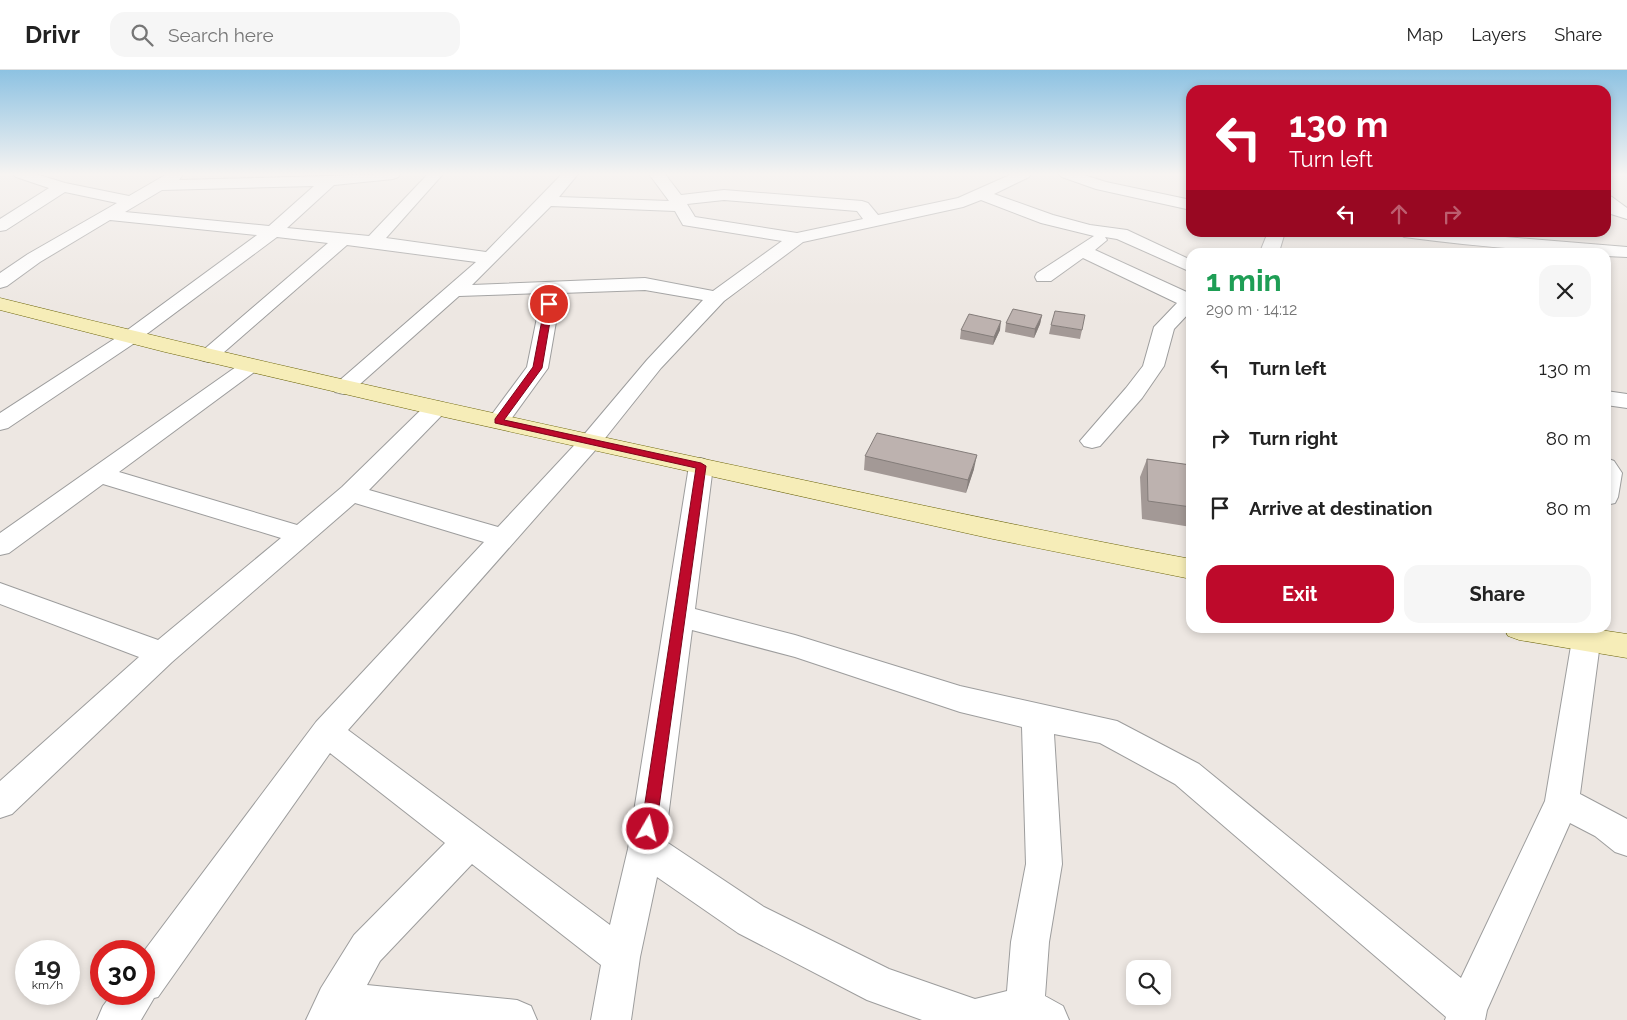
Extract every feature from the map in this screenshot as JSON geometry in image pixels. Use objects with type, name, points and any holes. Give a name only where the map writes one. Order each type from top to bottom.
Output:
[{"type":"main road","points":[[0,304],[129,338],[436,408],[1082,549],[1186,568]]},
{"type":"main road","points":[[1587,634],[1627,646]]},
{"type":"street","points":[[0,226],[12,218]]},
{"type":"street","points":[[0,282],[34,258],[102,218]]},
{"type":"street","points":[[140,218],[372,242],[489,258]]},
{"type":"street","points":[[0,423],[129,338],[273,232],[288,218]]},
{"type":"street","points":[[372,242],[394,218]]},
{"type":"street","points":[[343,387],[489,258],[530,218]]},
{"type":"street","points":[[687,218],[689,222],[796,238],[891,218]]},
{"type":"street","points":[[872,218],[875,222]]},
{"type":"street","points":[[1045,218],[1090,230],[1111,231],[1138,240],[1186,264]]},
{"type":"street","points":[[1044,277],[1111,231]]},
{"type":"street","points":[[1437,237],[1470,242],[1564,248]]},
{"type":"street","points":[[155,968],[327,732],[590,442],[654,364],[717,297],[796,238]]},
{"type":"street","points":[[208,356],[343,239]]},
{"type":"street","points":[[1083,251],[1186,299]]},
{"type":"street","points":[[1611,251],[1627,252]]},
{"type":"street","points":[[452,291],[645,284],[717,297]]},
{"type":"street","points":[[498,421],[537,368],[552,288]]},
{"type":"street","points":[[1092,441],[1134,393],[1153,366],[1164,327],[1186,305]]},
{"type":"street","points":[[0,546],[250,366]]},
{"type":"street","points":[[1611,399],[1627,401]]},
{"type":"street","points":[[0,803],[162,654],[351,493],[436,408]]},
{"type":"street","points":[[612,1020],[622,957],[646,848],[701,466]]},
{"type":"street","points":[[98,474],[302,534]]},
{"type":"street","points":[[351,493],[503,538]]},
{"type":"street","points":[[0,593],[162,654]]},
{"type":"street","points":[[679,616],[794,646],[960,699],[1037,718],[1106,731],[1187,774],[1466,1014],[1562,802],[1587,634]]},
{"type":"street","points":[[646,848],[751,920],[881,986],[975,1019],[1037,1013],[1030,942],[1044,864],[1037,718]]},
{"type":"street","points":[[327,732],[622,957]]},
{"type":"street","points":[[1562,802],[1607,825],[1627,840]]},
{"type":"street","points":[[470,842],[367,948],[330,1011],[517,1020]]},
{"type":"street","points":[[117,1020],[128,1005]]},
{"type":"building","points":[[1013,309],[1042,315],[1035,329],[1006,323]]},
{"type":"building","points":[[1055,311],[1085,315],[1082,330],[1051,325]]},
{"type":"building","points":[[969,314],[1001,321],[994,337],[961,330]]},
{"type":"building","points":[[877,433],[977,455],[968,480],[865,456]]},
{"type":"building","points":[[1147,459],[1186,464],[1186,506],[1148,501]]},
{"type":"route","points":[[549,304],[537,368],[498,421],[701,466],[648,829]]}]
